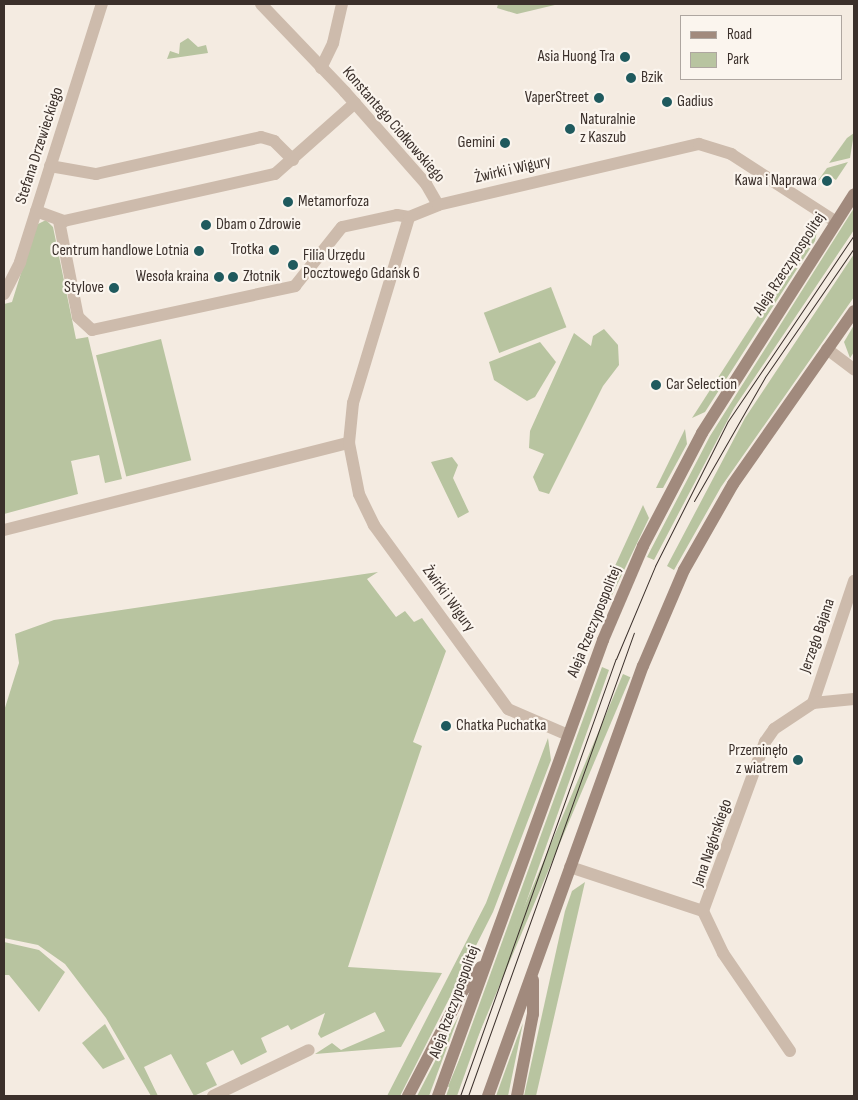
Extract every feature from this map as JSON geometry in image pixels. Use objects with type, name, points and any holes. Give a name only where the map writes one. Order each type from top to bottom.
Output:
[{"type":"main road","name":"Aleja Rzeczypospolitej","points":[[438,1096],[603,640],[664,503],[702,433],[854,194]]},
{"type":"main road","points":[[488,1096],[643,666],[684,570],[733,484],[854,311]]},
{"type":"main road","points":[[408,1096],[462,992],[488,957]]},
{"type":"main road","points":[[517,1096],[533,1014],[533,971]]},
{"type":"street","name":"Stefana Drzewieckiego","points":[[4,294],[12,284],[102,4]]},
{"type":"street","name":"Konstantego Ciołkowskiego","points":[[261,4],[355,103],[426,184],[438,205]]},
{"type":"street","name":"Konstantego Ciołkowskiego","points":[[321,68],[333,43],[342,4]]},
{"type":"street","points":[[36,211],[59,221],[275,174],[355,103]]},
{"type":"street","points":[[50,166],[96,174],[261,137],[274,141],[293,160]]},
{"type":"street","name":"Żwirki i Wigury","points":[[568,735],[525,720],[501,701],[367,514],[349,443],[353,403],[409,217],[438,205],[694,144],[731,154],[836,222]]},
{"type":"street","points":[[59,221],[78,317],[92,330],[295,286],[333,234],[342,227],[370,221],[409,217]]},
{"type":"street","points":[[827,349],[854,369]]},
{"type":"street","points":[[4,530],[349,443]]},
{"type":"street","name":"Jerzego Bajana","points":[[813,703],[854,581]]},
{"type":"street","name":"Jana Nagórskiego","points":[[790,1051],[723,953],[703,911],[765,742],[776,727],[813,703],[854,699]]},
{"type":"street","name":"Jana Nagórskiego","points":[[570,867],[703,911]]},
{"type":"street","points":[[213,1096],[309,1050]]},
{"type":"green space","points":[[498,4],[559,4],[517,14],[497,8]]},
{"type":"green space","points":[[188,38],[198,47],[206,45],[208,53],[167,59],[170,51],[179,54],[180,43]]},
{"type":"green space","points":[[854,133],[850,158],[829,163],[847,138]]},
{"type":"green space","points":[[848,162],[836,180],[826,174],[817,182],[827,168]]},
{"type":"green space","points":[[854,208],[854,230],[734,408],[654,560],[647,557],[710,436]]},
{"type":"green space","points":[[46,220],[53,227],[76,339],[88,337],[122,479],[105,483],[99,455],[71,461],[78,494],[4,514],[4,304],[12,302],[36,225]]},
{"type":"green space","points":[[819,221],[815,241],[705,412],[692,418]]},
{"type":"green space","points":[[854,254],[854,297],[721,487],[674,570],[667,566],[745,418]]},
{"type":"green space","points":[[551,287],[566,327],[499,353],[484,313]]},
{"type":"green space","points":[[854,325],[854,352],[850,358],[844,342]]},
{"type":"green space","points":[[604,329],[618,345],[619,365],[603,386],[549,494],[539,491],[533,477],[544,454],[529,448],[530,431],[574,333],[591,346],[593,336]]},
{"type":"green space","points":[[161,339],[191,460],[126,476],[96,355]]},
{"type":"green space","points":[[540,342],[556,362],[535,397],[527,401],[494,380],[489,362]]},
{"type":"green space","points":[[685,429],[687,444],[663,488],[656,488]]},
{"type":"green space","points":[[452,457],[458,465],[453,478],[469,512],[458,518],[431,462]]},
{"type":"green space","points":[[643,505],[649,518],[603,614],[597,605]]},
{"type":"green space","points":[[378,572],[367,579],[396,617],[405,611],[414,622],[422,618],[446,651],[413,742],[422,746],[348,967],[442,973],[401,1047],[315,1054],[332,1043],[341,1050],[385,1031],[375,1012],[321,1038],[318,1034],[325,1013],[291,1030],[288,1025],[261,1038],[267,1052],[241,1065],[233,1050],[206,1063],[217,1085],[194,1096],[171,1054],[144,1067],[158,1096],[151,1096],[106,1018],[65,964],[38,945],[4,938],[4,711],[19,663],[15,634],[54,620]]},
{"type":"green space","points":[[602,667],[609,670],[457,1096],[446,1096]]},
{"type":"green space","points":[[623,674],[630,677],[455,1090],[448,1086]]},
{"type":"green space","points":[[548,738],[551,760],[493,912],[400,1096],[387,1096],[486,903]]},
{"type":"green space","points":[[585,882],[536,1096],[524,1096],[565,911],[572,891]]},
{"type":"green space","points":[[4,942],[39,950],[65,972],[39,1012],[9,975],[4,975]]},
{"type":"green space","points":[[459,1015],[429,1096],[417,1096]]},
{"type":"green space","points":[[523,1023],[508,1096],[496,1096],[517,1038]]},
{"type":"green space","points":[[105,1024],[125,1059],[103,1069],[82,1043]]},
{"type":"tram line","points":[[460,1096],[616,659],[655,566],[728,421],[854,235]]},
{"type":"tram line","points":[[694,501],[765,377],[854,248]]},
{"type":"tram line","points":[[468,1096],[634,633]]},
{"type":"place","name":"Asia Huong Tra","points":[[625,57]]},
{"type":"place","name":"Bzik","points":[[631,78]]},
{"type":"place","name":"VaperStreet","points":[[599,98]]},
{"type":"place","name":"Gadius","points":[[667,102]]},
{"type":"place","name":"Naturalnie z Kaszub","points":[[570,129]]},
{"type":"place","name":"Gemini","points":[[505,143]]},
{"type":"place","name":"Kawa i Naprawa","points":[[827,181]]},
{"type":"place","name":"Metamorfoza","points":[[288,202]]},
{"type":"place","name":"Dbam o Zdrowie","points":[[206,225]]},
{"type":"place","name":"Trotka","points":[[274,250]]},
{"type":"place","name":"Centrum handlowe Lotnia","points":[[199,251]]},
{"type":"place","name":"Filia Urzędu Pocztowego Gdańsk 6","points":[[293,265]]},
{"type":"place","name":"Wesoła kraina","points":[[219,277]]},
{"type":"place","name":"Złotnik","points":[[233,277]]},
{"type":"place","name":"Stylove","points":[[114,288]]},
{"type":"place","name":"Car Selection","points":[[656,385]]},
{"type":"place","name":"Chatka Puchatka","points":[[446,726]]},
{"type":"place","name":"Przeminęło z wiatrem","points":[[798,760]]}]
